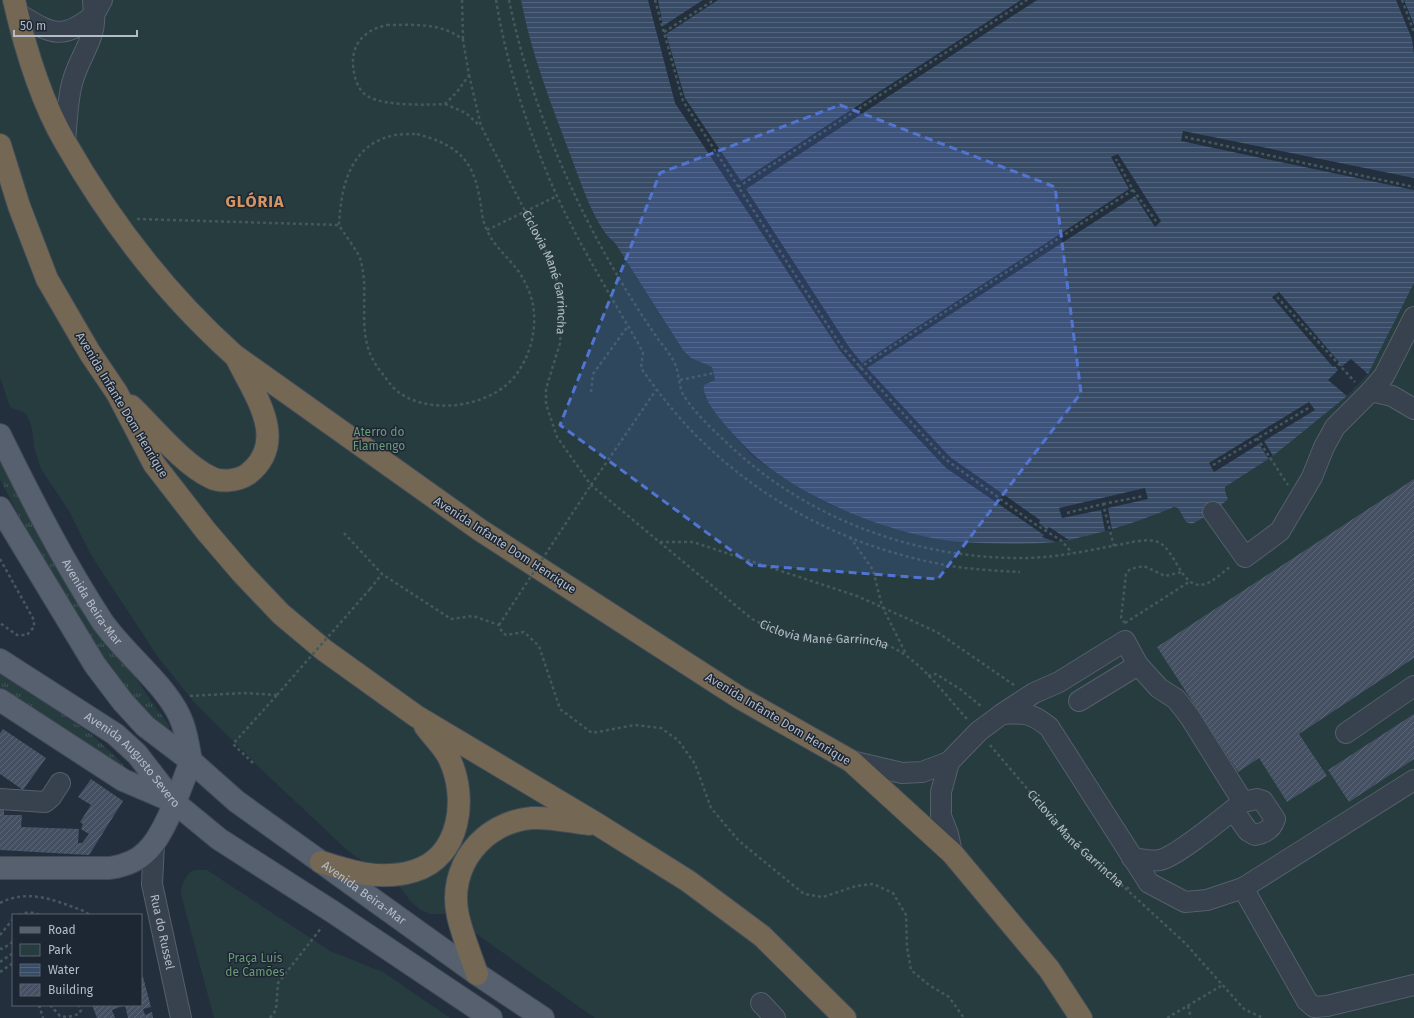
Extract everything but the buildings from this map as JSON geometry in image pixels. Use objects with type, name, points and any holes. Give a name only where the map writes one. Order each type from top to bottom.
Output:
[{"type":"highway","name":"Avenida Infante Dom Henrique","points":[[16,6],[40,89],[64,142],[114,218],[201,326],[234,355],[480,530],[740,698],[850,760],[952,853],[1049,969],[1081,1018]]},
{"type":"highway","name":"Avenida Infante Dom Henrique","points":[[0,145],[19,206],[47,279],[90,353],[117,393],[154,464],[192,513],[242,573],[281,614],[324,650],[416,716],[597,824],[688,881],[762,936],[845,1018]]},
{"type":"highway","points":[[117,393],[190,464],[204,474],[211,478],[223,480],[245,476],[256,468],[264,457],[269,443],[268,431],[262,410],[234,355]]},
{"type":"highway","points":[[321,862],[361,874],[385,875],[414,871],[430,863],[442,853],[452,837],[457,822],[460,807],[459,789],[449,757],[416,716]]},
{"type":"highway","points":[[477,974],[458,916],[456,900],[458,878],[465,860],[476,844],[492,831],[509,823],[533,818],[597,824]]},
{"type":"main road","name":"Avenida Beira-Mar","points":[[0,435],[64,559],[103,622],[167,697],[179,714],[187,737],[191,761]]},
{"type":"main road","name":"Avenida Beira-Mar","points":[[0,508],[95,665],[123,702],[145,726],[191,761],[236,802],[477,974],[543,1018]]},
{"type":"main road","name":"Avenida Augusto Severo","points":[[0,660],[115,734],[137,754],[174,802]]},
{"type":"main road","name":"Avenida Augusto Severo","points":[[0,700],[123,780],[174,802]]},
{"type":"main road","name":"Rua do Russel","points":[[0,868],[110,868],[137,860],[154,844],[191,761]]},
{"type":"main road","points":[[174,802],[219,839],[333,912],[491,1018]]},
{"type":"street","points":[[16,6],[47,30],[57,33],[79,28],[96,5]]},
{"type":"street","points":[[64,142],[72,82],[78,62],[92,36],[95,25],[96,5]]},
{"type":"street","points":[[1213,512],[1245,557],[1280,531],[1312,477],[1324,446],[1335,427],[1384,376],[1414,317]]},
{"type":"street","points":[[1371,391],[1392,396],[1414,409]]},
{"type":"street","points":[[850,760],[902,773],[922,772],[949,762],[979,731],[994,712],[1059,682],[1125,641],[1138,665],[1159,688],[1176,699],[1190,717],[1238,806],[1178,851],[1161,860],[1152,861],[1132,858]]},
{"type":"street","points":[[1079,701],[1138,665]]},
{"type":"street","points":[[1346,733],[1414,686]]},
{"type":"street","points":[[994,712],[1022,713],[1035,716],[1049,726],[1148,883],[1185,902],[1207,900],[1243,888],[1414,780]]},
{"type":"street","points":[[949,762],[941,792],[941,816],[948,834],[952,853]]},
{"type":"street","points":[[0,799],[45,802],[51,798],[60,783]]},
{"type":"street","name":"Rua do Russel","points":[[154,844],[152,884],[181,1018]]},
{"type":"street","points":[[1243,888],[1306,1001],[1314,1006],[1327,1006],[1414,985]]},
{"type":"street","points":[[761,1003],[775,1018]]},
{"type":"path","points":[[445,104],[458,92],[469,75],[464,40],[462,0]]},
{"type":"path","points":[[496,0],[509,62],[526,118],[557,196],[592,265],[643,352],[641,368],[656,389],[705,445],[740,475],[789,509],[829,530],[923,559],[965,568],[1020,572]]},
{"type":"path","points":[[509,0],[533,85],[569,183],[613,270],[675,363],[682,394],[710,427],[735,451],[765,476],[813,506],[842,521],[864,530],[934,550],[970,555],[1023,558],[1073,553],[1143,540],[1156,541],[1166,546],[1189,582],[1197,584],[1207,583],[1245,557]]},
{"type":"path","points":[[655,0],[683,101],[841,346],[945,459],[1062,542],[1073,553]]},
{"type":"path","points":[[664,32],[714,0]]},
{"type":"path","points":[[738,187],[1027,0]]},
{"type":"path","points":[[1402,0],[1414,32]]},
{"type":"path","points":[[464,40],[454,32],[440,27],[387,25],[375,27],[355,46],[352,57],[356,82],[361,91],[368,97],[381,101],[428,105],[445,104],[466,113],[481,126]]},
{"type":"path","name":"Ciclovia Mané Garrincha","points":[[469,75],[481,126],[551,261],[561,294],[562,312],[560,343],[546,389],[546,404],[557,437],[591,484],[752,619],[777,631],[798,637],[818,639],[858,639],[888,645],[906,655],[928,676],[979,731],[1071,840],[1123,886],[1136,892]]},
{"type":"path","points":[[417,134],[451,146],[472,171],[480,196],[481,216],[487,230],[496,246],[516,268],[533,304],[535,328],[529,352],[518,373],[500,390],[461,405],[438,406],[416,401],[397,391],[380,371],[369,354],[364,335],[363,314],[366,290],[360,256],[338,225],[344,181],[351,166],[360,154],[373,144],[394,135],[417,134]]},
{"type":"path","points":[[1185,137],[1414,187]]},
{"type":"path","points":[[1116,159],[1133,190],[1156,221]]},
{"type":"path","points":[[860,368],[1133,190]]},
{"type":"path","points":[[487,230],[557,196]]},
{"type":"path","points":[[114,218],[338,225]]},
{"type":"path","points":[[1276,297],[1358,385],[1371,391]]},
{"type":"path","points":[[591,392],[593,374],[628,326]]},
{"type":"path","points":[[680,380],[714,373]]},
{"type":"path","points":[[499,625],[591,484],[656,389]]},
{"type":"path","points":[[1213,465],[1310,407]]},
{"type":"path","points":[[1257,438],[1299,501]]},
{"type":"path","points":[[1067,513],[1144,496]]},
{"type":"path","points":[[1103,504],[1114,546]]},
{"type":"path","points":[[344,533],[382,574],[451,619],[473,616],[499,625],[502,632],[506,635],[524,632],[539,646],[560,709],[592,733],[635,725],[661,728],[678,740],[695,764],[711,808],[739,841],[804,894],[823,897],[856,886],[873,884],[893,893],[906,915],[907,948],[911,970],[929,985],[949,997],[964,1018]]},
{"type":"path","points":[[850,537],[873,570],[882,606],[906,655]]},
{"type":"path","points":[[660,542],[693,542],[857,596],[882,606],[937,632],[1018,687],[1013,691]]},
{"type":"path","points":[[0,559],[34,620],[34,627],[27,635],[18,635],[0,624]]},
{"type":"path","points":[[1129,630],[1121,618],[1126,574],[1130,569],[1144,566],[1165,576],[1182,572]]},
{"type":"path","points":[[253,762],[233,744],[382,574]]},
{"type":"path","points":[[1118,627],[1189,582]]},
{"type":"path","points":[[1176,686],[1202,670]]},
{"type":"path","points":[[928,676],[936,674],[994,712]]},
{"type":"path","points":[[167,697],[244,693],[277,695]]},
{"type":"path","points":[[1123,886],[1185,942],[1221,986],[1244,1009],[1263,1018]]},
{"type":"path","points":[[0,903],[22,896],[40,896],[84,911],[88,914]]},
{"type":"path","points":[[22,914],[29,912],[38,914]]},
{"type":"path","points":[[270,1018],[276,1010],[278,982],[333,912]]},
{"type":"path","points":[[0,935],[12,920]]},
{"type":"path","points":[[0,948],[2,949],[12,943]]},
{"type":"path","points":[[0,962],[12,954]]},
{"type":"path","points":[[0,972],[12,964]]},
{"type":"path","points":[[1167,1018],[1221,986]]},
{"type":"path","points":[[39,1006],[43,1018]]},
{"type":"path","points":[[51,1006],[60,1016],[68,1017],[79,1014],[81,1010],[79,1006]]},
{"type":"path","points":[[1188,1006],[1191,1018]]},
{"type":"highlighted area","points":[[840,105],[1055,187],[1081,393],[938,579],[751,565],[560,425],[660,173]]},
{"type":"green space","name":"Aterro do Flamengo","points":[[0,0],[521,0],[530,40],[543,80],[589,203],[601,226],[615,243],[683,350],[691,358],[712,367],[715,380],[704,395],[725,424],[752,456],[782,477],[830,505],[873,521],[920,535],[961,542],[1056,542],[1120,527],[1174,507],[1178,508],[1186,522],[1228,497],[1225,487],[1273,456],[1347,396],[1368,374],[1414,283],[1414,1018],[595,1018],[448,914],[431,914],[421,910],[411,902],[400,887],[348,851],[262,770],[193,701],[158,657],[91,555],[69,511],[41,469],[34,447],[32,428],[27,416],[25,413],[10,407],[0,377]]},
{"type":"green space","points":[[0,443],[95,617],[151,701],[169,725],[169,735],[141,708],[107,665],[31,539],[0,479]]},
{"type":"green space","points":[[0,672],[91,734],[123,764],[125,770],[0,690]]},
{"type":"green space","name":"Praça Luís de Camões","points":[[194,870],[207,870],[330,951],[383,972],[450,1018],[214,1018],[181,894],[184,880]]},
{"type":"water","points":[[521,0],[1414,0],[1414,283],[1368,374],[1347,396],[1273,456],[1225,487],[1228,499],[1213,512],[1192,524],[1186,522],[1178,508],[1174,507],[1119,527],[1067,541],[1009,544],[962,542],[934,538],[873,522],[811,494],[783,478],[759,459],[739,440],[716,414],[704,391],[704,385],[715,380],[712,367],[691,358],[683,350],[615,243],[601,226],[589,203],[543,80],[530,40]]},
{"type":"pier","points":[[648,0],[658,0],[663,26],[703,0],[718,0],[666,34],[685,98],[741,181],[1021,0],[1037,0],[746,189],[849,347],[862,363],[1129,189],[1111,157],[1118,154],[1161,221],[1155,227],[1135,196],[867,368],[950,457],[1040,520],[1039,523],[1047,530],[1049,527],[1069,540],[1056,542],[1042,537],[1044,535],[946,468],[894,413],[841,352],[675,103]]},
{"type":"pier","points":[[1396,0],[1404,0],[1414,25],[1414,55],[1412,39]]},
{"type":"pier","points":[[1183,131],[1414,178],[1414,190],[1181,141]]},
{"type":"pier","points":[[1279,292],[1339,362],[1338,363],[1341,367],[1351,359],[1368,374],[1347,396],[1328,380],[1338,370],[1335,366],[1333,367],[1272,297]]},
{"type":"pier","points":[[1309,402],[1315,410],[1264,441],[1273,456],[1268,458],[1259,444],[1214,472],[1209,463]]},
{"type":"pier","points":[[1145,488],[1148,499],[1108,508],[1112,530],[1105,531],[1101,510],[1062,518],[1059,508]]},
{"type":"district","name":"GLÓRIA","points":[[255,201]]}]
